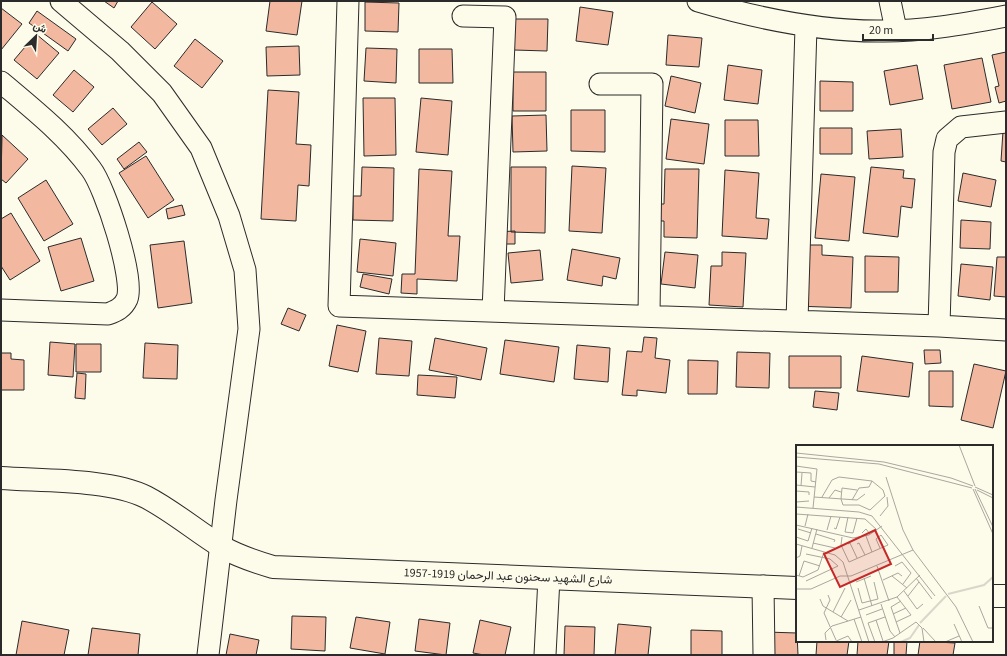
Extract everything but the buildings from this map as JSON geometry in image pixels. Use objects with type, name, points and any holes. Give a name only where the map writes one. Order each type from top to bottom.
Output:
[{"type":"street","points":[[61,1],[120,51],[162,93],[200,148],[229,216],[245,270],[250,329],[226,500],[222,547],[208,655]]},
{"type":"street","points":[[348,1],[339,306],[939,326],[1006,330]]},
{"type":"street","points":[[698,1],[732,11],[806,27],[877,31],[943,27],[1006,16]]},
{"type":"street","points":[[890,1],[896,30]]},
{"type":"street","points":[[463,16],[505,17],[493,311]]},
{"type":"street","points":[[798,321],[806,27]]},
{"type":"street","points":[[1,82],[61,134],[92,170],[114,220],[129,286],[126,300],[119,310],[108,314],[1,310]]},
{"type":"street","points":[[600,84],[652,84],[649,316]]},
{"type":"street","points":[[939,326],[944,152],[947,139],[961,128],[1006,122]]},
{"type":"street","name":"شارع الشهيد سحنون عبد الرحمان 1919-1957","points":[[1,478],[94,484],[123,488],[145,496],[183,519],[222,547],[249,560],[273,567],[796,588]]},
{"type":"street","points":[[545,655],[549,578]]},
{"type":"street","points":[[763,586],[764,655]]},
{"type":"street","points":[[993,596],[1006,596]]}]
